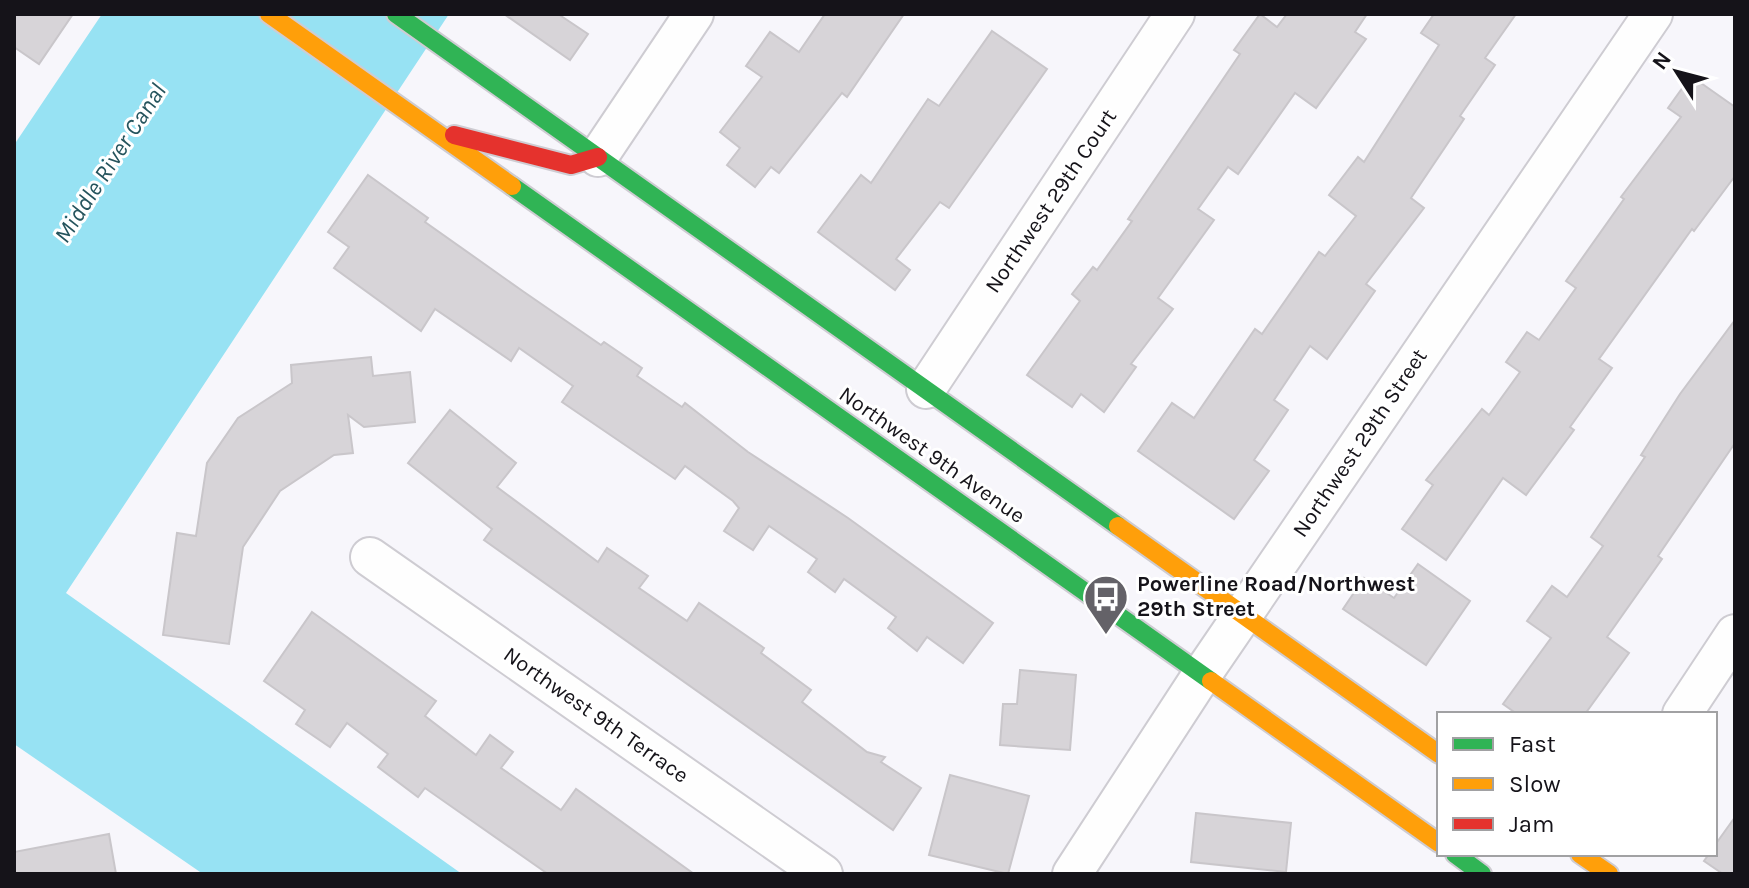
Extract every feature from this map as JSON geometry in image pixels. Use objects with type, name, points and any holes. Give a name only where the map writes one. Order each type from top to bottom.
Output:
[{"type":"main road","name":"Northwest 9th Avenue","points":[[269,14],[1437,842]]},
{"type":"main road","points":[[396,14],[1437,753]]},
{"type":"main road","points":[[431,129],[546,161],[571,165],[598,157]]},
{"type":"main road","points":[[1458,856],[1482,874]]},
{"type":"street","points":[[598,157],[694,14]]},
{"type":"street","name":"Northwest 29th Court","points":[[926,389],[1175,14]]},
{"type":"street","name":"Northwest 29th Street","points":[[1072,874],[1242,615],[1653,14]]},
{"type":"street","name":"Northwest 9th Terrace","points":[[370,557],[823,874]]},
{"type":"street","points":[[1683,712],[1735,634]]},
{"type":"water","name":"Middle River Canal","points":[[102,14],[449,14],[66,593],[462,874],[203,874],[14,744],[14,145]]},
{"type":"building","points":[[14,14],[73,14],[39,64],[14,47]]},
{"type":"building","points":[[504,14],[558,14],[588,34],[570,60]]},
{"type":"building","points":[[825,14],[904,14],[847,97],[842,93],[779,173],[771,167],[755,187],[727,165],[740,148],[720,132],[762,77],[746,66],[770,32],[799,52]]},
{"type":"building","points":[[1260,14],[1277,27],[1287,14],[1367,14],[1355,32],[1366,39],[1316,108],[1295,93],[1238,174],[1228,167],[1198,209],[1214,220],[1158,298],[1173,309],[1131,364],[1136,367],[1104,412],[1081,394],[1072,407],[1027,375],[1080,301],[1072,294],[1093,267],[1097,270],[1132,221],[1128,219],[1240,54],[1234,50]]},
{"type":"building","points":[[1434,14],[1516,14],[1485,58],[1495,65],[1460,116],[1464,119],[1411,198],[1424,208],[1366,284],[1375,291],[1327,359],[1310,346],[1274,400],[1288,410],[1254,460],[1269,471],[1234,519],[1138,451],[1172,403],[1194,418],[1255,329],[1262,334],[1319,252],[1325,256],[1356,216],[1329,195],[1358,157],[1364,162],[1439,45],[1421,33]]},
{"type":"building","points":[[992,31],[1047,69],[949,208],[940,202],[896,259],[910,270],[895,290],[818,232],[861,175],[871,183],[928,99],[939,106]]},
{"type":"building","points":[[1691,76],[1735,107],[1735,176],[1694,231],[1692,229],[1599,359],[1612,368],[1570,427],[1574,430],[1526,495],[1503,478],[1446,560],[1402,529],[1433,485],[1426,480],[1482,409],[1489,415],[1520,372],[1506,362],[1527,332],[1539,340],[1576,288],[1566,281],[1624,199],[1621,197],[1681,117],[1668,108]]},
{"type":"building","points":[[368,175],[428,218],[425,222],[524,292],[601,345],[604,342],[642,368],[637,376],[682,407],[685,403],[748,452],[848,518],[993,623],[963,663],[927,637],[917,651],[888,628],[896,617],[844,579],[835,592],[808,572],[817,559],[769,526],[753,550],[724,531],[739,508],[733,501],[685,466],[675,479],[562,402],[573,386],[519,348],[511,361],[435,309],[421,331],[334,268],[349,247],[328,232]]},
{"type":"building","points":[[1735,320],[1735,443],[1658,556],[1662,559],[1607,637],[1629,653],[1586,712],[1514,712],[1503,704],[1551,638],[1527,621],[1552,586],[1567,597],[1603,546],[1591,537],[1645,457],[1641,455],[1680,394]]},
{"type":"building","points":[[371,357],[373,376],[410,372],[415,422],[364,427],[348,415],[353,453],[334,455],[280,491],[243,547],[229,644],[163,635],[177,533],[196,536],[207,463],[238,418],[292,383],[291,365]]},
{"type":"building","points":[[450,410],[516,463],[497,487],[598,562],[607,548],[648,576],[639,588],[687,621],[699,603],[764,648],[761,653],[811,690],[802,702],[867,752],[885,757],[881,762],[921,788],[893,830],[484,540],[492,529],[408,463]]},
{"type":"building","points":[[1418,564],[1470,601],[1426,665],[1343,609],[1364,578],[1394,598]]},
{"type":"building","points":[[312,612],[436,701],[425,716],[476,755],[490,735],[513,752],[501,768],[561,810],[576,789],[694,874],[548,874],[425,788],[418,797],[378,767],[388,754],[347,723],[330,747],[296,724],[305,710],[264,681]]},
{"type":"building","points":[[1020,670],[1076,675],[1070,750],[1000,745],[1003,704],[1017,704]]},
{"type":"building","points":[[950,775],[1029,796],[1008,874],[929,855]]},
{"type":"building","points":[[1196,813],[1291,823],[1286,872],[1191,862]]},
{"type":"building","points":[[1735,817],[1735,874],[1723,874],[1704,861],[1708,856],[1717,856],[1717,842]]},
{"type":"building","points":[[109,834],[116,874],[14,874],[14,852]]},
{"type":"traffic: fast","points":[[396,14],[1118,526]]},
{"type":"traffic: fast","points":[[512,186],[1211,681]]},
{"type":"traffic: fast","points":[[1458,856],[1482,874]]},
{"type":"traffic: slow","points":[[269,14],[512,186]]},
{"type":"traffic: slow","points":[[1118,526],[1437,753]]},
{"type":"traffic: slow","points":[[1211,681],[1437,842]]},
{"type":"traffic: slow","points":[[1583,856],[1609,874]]},
{"type":"traffic: jam","points":[[454,135],[571,165],[598,157]]},
{"type":"place","name":"Powerline Road/Northwest 29th Street","points":[[1106,636]]}]
